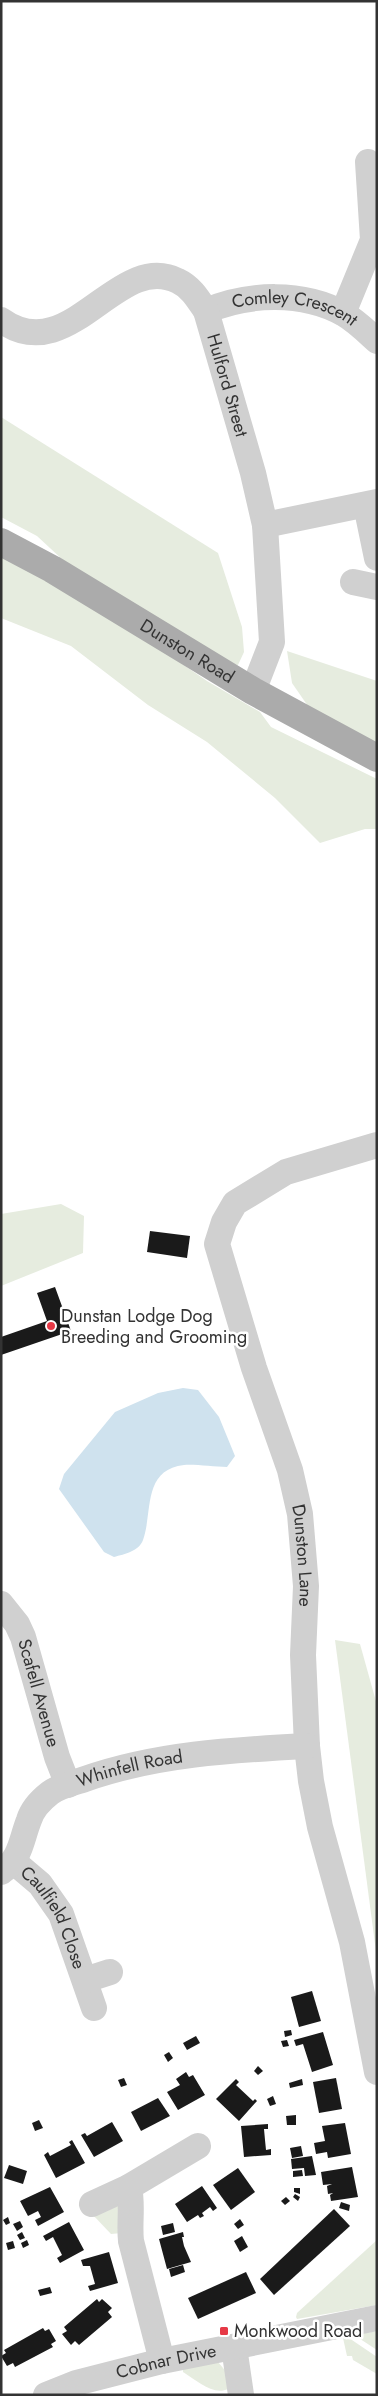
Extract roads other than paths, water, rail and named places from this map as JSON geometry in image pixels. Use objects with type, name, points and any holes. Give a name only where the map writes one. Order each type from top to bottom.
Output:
[{"type":"main road","name":"Dunston Road","points":[[1,542],[52,568],[253,691],[377,758]]},
{"type":"street","points":[[343,314],[375,241],[368,162]]},
{"type":"street","name":"Hulford Street","points":[[1,320],[21,330],[36,333],[56,329],[73,321],[137,278],[156,276],[177,280],[192,291],[206,311],[253,473],[266,525],[272,642],[253,691]]},
{"type":"street","name":"Comley Crescent","points":[[206,311],[225,303],[263,296],[290,298],[320,305],[343,314],[377,341]]},
{"type":"street","points":[[266,525],[372,503],[377,558]]},
{"type":"street","name":"Dunston Lane","points":[[377,1145],[286,1172],[235,1203],[224,1222],[217,1244],[254,1368],[290,1470],[300,1514],[306,1586],[303,1656],[307,1746],[320,1827],[352,1942],[377,2072]]},
{"type":"street","name":"Scafell Avenue","points":[[1,1604],[17,1624],[23,1637],[57,1757],[68,1785]]},
{"type":"street","name":"Whinfell Road","points":[[8,1867],[22,1845],[29,1819],[39,1804],[52,1792],[68,1785],[151,1761],[236,1750],[307,1746]]},
{"type":"street","name":"Caulfield Close","points":[[8,1867],[40,1884],[53,1899],[61,1914],[94,2008]]},
{"type":"street","name":"Caulfield Close","points":[[85,1980],[110,1972]]},
{"type":"street","points":[[92,2204],[129,2187],[198,2146]]},
{"type":"street","points":[[129,2187],[132,2201],[129,2222],[131,2241],[162,2361]]},
{"type":"street","name":"Cobnar Drive","points":[[46,2395],[76,2383],[162,2361],[377,2318]]},
{"type":"street","points":[[234,2347],[241,2395]]},
{"type":"water","points":[[183,1388],[198,1390],[219,1417],[235,1456],[227,1467],[184,1465],[171,1469],[161,1475],[155,1484],[152,1494],[146,1529],[141,1544],[131,1552],[114,1557],[104,1552],[59,1489],[64,1474],[115,1412],[158,1393]]},
{"type":"place","name":"Dunstan Lodge Dog Breeding and Grooming","points":[[51,1326]]},
{"type":"place","name":"Monkwood Road","points":[[224,2331]]}]
